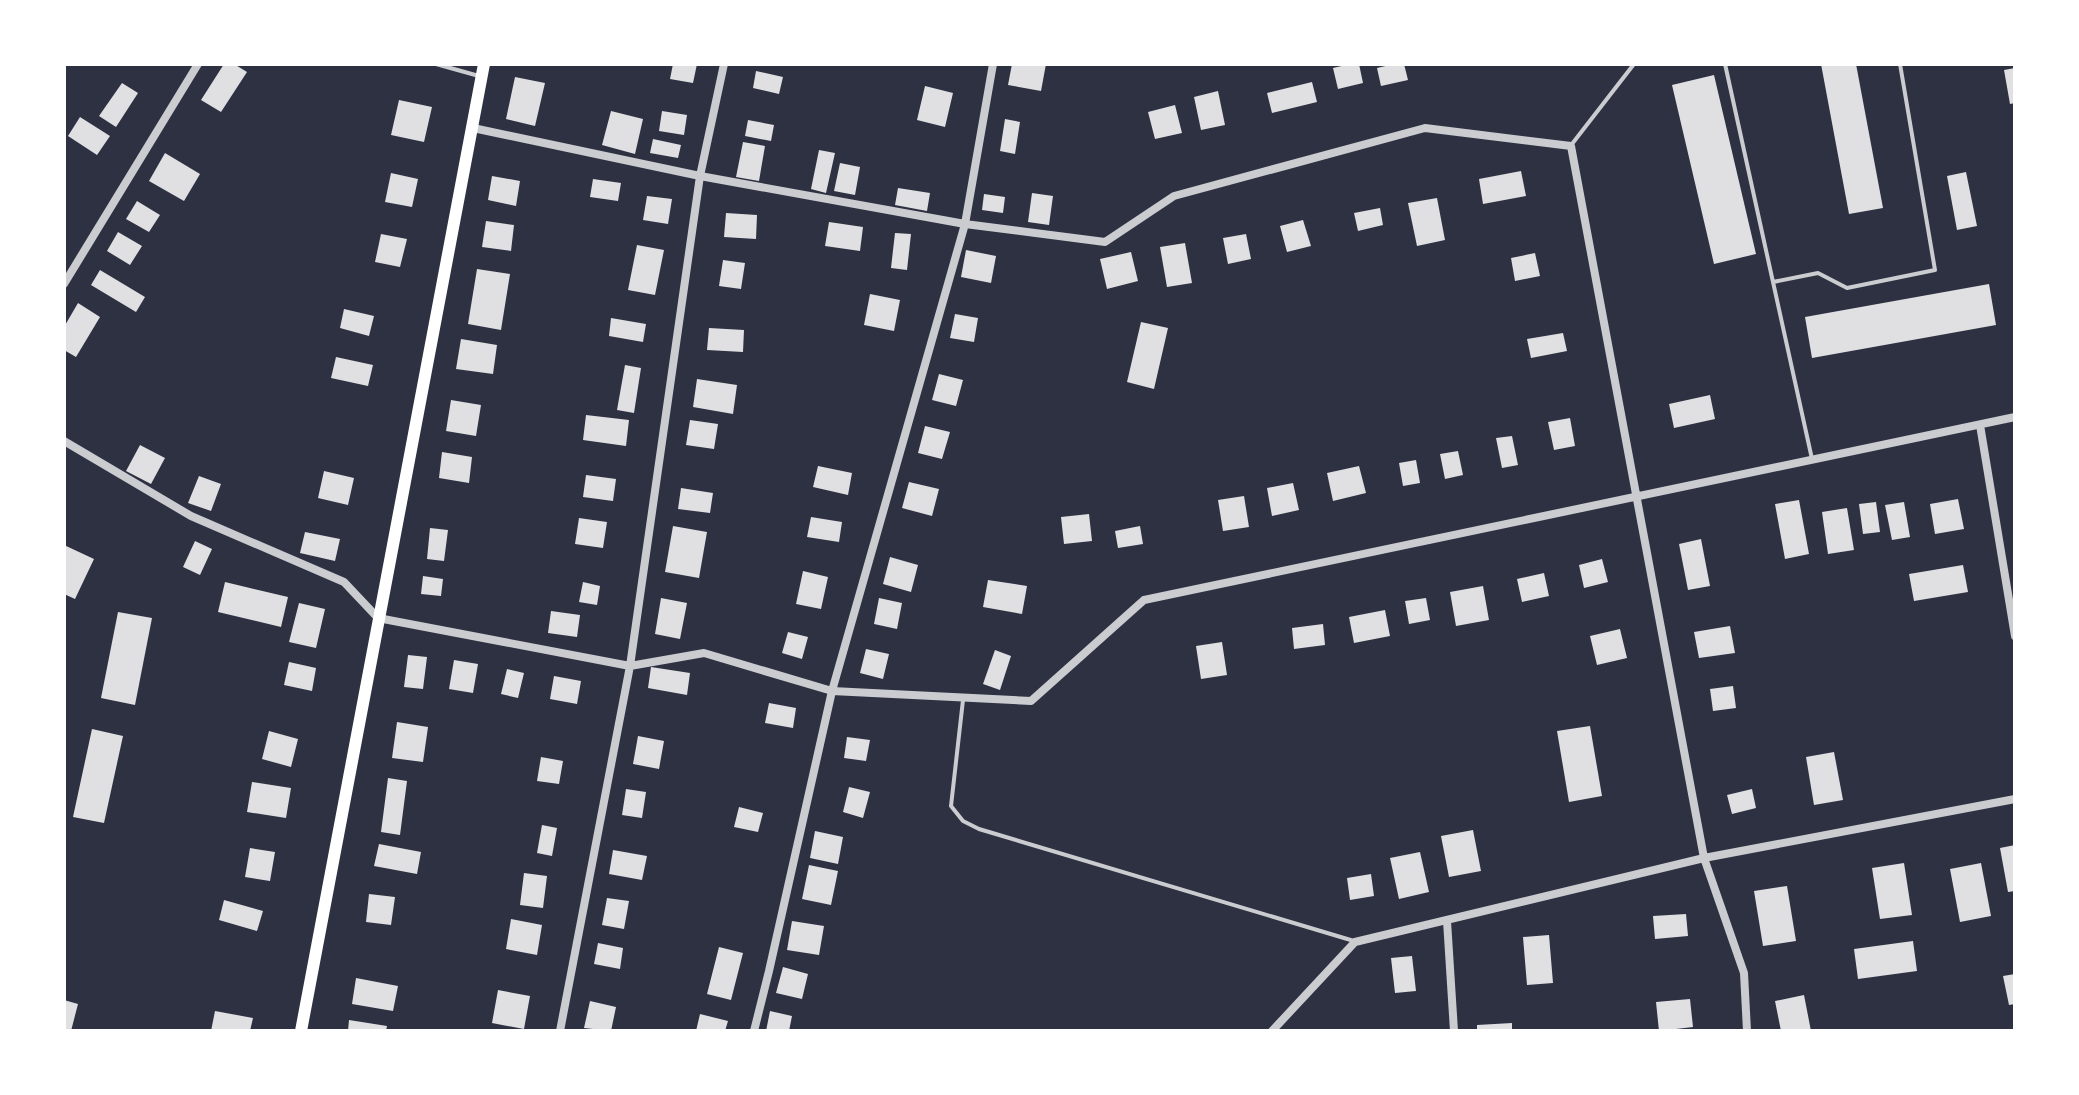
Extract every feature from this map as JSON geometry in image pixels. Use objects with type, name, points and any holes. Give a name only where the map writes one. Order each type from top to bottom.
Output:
[{"type":"main road","points":[[301,1031],[482,70]]},
{"type":"street","points":[[64,284],[198,64]]},
{"type":"street","points":[[560,1031],[630,666],[700,176],[724,64]]},
{"type":"street","points":[[754,1031],[832,691],[965,224],[993,64]]},
{"type":"street","points":[[473,128],[700,176],[965,224],[1105,242],[1174,196],[1425,128],[1571,146],[1704,858],[1744,973],[1747,1031]]},
{"type":"street","points":[[64,441],[191,516],[344,582],[378,618],[630,666],[704,653],[832,691],[1031,701],[1144,600],[2015,417]]},
{"type":"street","points":[[1980,425],[2015,636]]},
{"type":"street","points":[[1272,1031],[1355,942],[1704,858],[2015,799]]},
{"type":"street","points":[[1447,921],[1454,1031]]},
{"type":"lane","points":[[436,64],[482,70]]},
{"type":"lane","points":[[1571,146],[1634,64]]},
{"type":"lane","points":[[1725,64],[1812,461]]},
{"type":"lane","points":[[1773,282],[1818,273],[1847,288],[1935,270],[1900,64]]},
{"type":"lane","points":[[963,697],[951,806],[963,821],[979,829],[1355,942]]},
{"type":"building","points":[[224,64],[234,64],[247,72],[221,112],[201,100]]},
{"type":"building","points":[[673,64],[697,64],[693,83],[670,79]]},
{"type":"building","points":[[1012,64],[1046,64],[1041,91],[1008,85]]},
{"type":"building","points":[[1359,64],[1363,83],[1338,89],[1333,68]]},
{"type":"building","points":[[1404,64],[1408,80],[1381,86],[1377,68]]},
{"type":"building","points":[[1821,64],[1856,64],[1883,208],[1849,214]]},
{"type":"building","points":[[2015,68],[2015,103],[2010,104],[2004,70]]},
{"type":"building","points":[[756,71],[783,77],[779,94],[753,88]]},
{"type":"building","points":[[1714,75],[1756,254],[1714,264],[1672,85]]},
{"type":"building","points":[[515,77],[545,83],[535,126],[506,119]]},
{"type":"building","points":[[1312,82],[1317,102],[1272,113],[1267,93]]},
{"type":"building","points":[[122,83],[138,93],[116,127],[99,116]]},
{"type":"building","points":[[925,86],[953,93],[945,127],[917,120]]},
{"type":"building","points":[[1218,91],[1225,125],[1201,130],[1194,97]]},
{"type":"building","points":[[399,100],[432,107],[424,142],[391,135]]},
{"type":"building","points":[[1175,105],[1182,133],[1155,139],[1148,112]]},
{"type":"building","points":[[611,111],[643,119],[635,154],[602,145]]},
{"type":"building","points":[[662,111],[687,115],[684,135],[659,131]]},
{"type":"building","points":[[80,117],[110,136],[97,155],[68,136]]},
{"type":"building","points":[[1005,119],[1020,122],[1015,154],[1000,151]]},
{"type":"building","points":[[748,120],[774,125],[771,141],[745,136]]},
{"type":"building","points":[[653,139],[681,145],[678,158],[650,153]]},
{"type":"building","points":[[743,142],[765,146],[759,181],[736,177]]},
{"type":"building","points":[[819,150],[835,153],[826,193],[811,189]]},
{"type":"building","points":[[165,153],[200,174],[184,201],[149,181]]},
{"type":"building","points":[[840,163],[860,167],[855,195],[834,191]]},
{"type":"building","points":[[1521,171],[1526,196],[1483,204],[1479,179]]},
{"type":"building","points":[[1966,172],[1977,226],[1957,230],[1947,176]]},
{"type":"building","points":[[391,173],[418,179],[412,207],[385,202]]},
{"type":"building","points":[[492,176],[520,181],[516,206],[488,200]]},
{"type":"building","points":[[593,179],[621,183],[618,201],[590,197]]},
{"type":"building","points":[[898,188],[930,193],[927,211],[895,205]]},
{"type":"building","points":[[1032,193],[1053,196],[1049,225],[1028,222]]},
{"type":"building","points":[[984,194],[1005,197],[1003,213],[982,210]]},
{"type":"building","points":[[647,196],[672,199],[668,224],[643,220]]},
{"type":"building","points":[[1437,198],[1445,240],[1417,246],[1408,203]]},
{"type":"building","points":[[137,201],[160,215],[149,232],[126,219]]},
{"type":"building","points":[[1380,208],[1383,225],[1358,231],[1354,213]]},
{"type":"building","points":[[726,213],[757,215],[756,239],[724,237]]},
{"type":"building","points":[[1303,220],[1311,246],[1287,252],[1280,226]]},
{"type":"building","points":[[486,221],[514,225],[511,251],[482,247]]},
{"type":"building","points":[[829,222],[863,227],[860,251],[825,246]]},
{"type":"building","points":[[118,232],[142,246],[130,265],[107,251]]},
{"type":"building","points":[[895,233],[911,234],[907,270],[891,268]]},
{"type":"building","points":[[381,234],[407,239],[400,267],[375,262]]},
{"type":"building","points":[[1246,234],[1251,259],[1228,264],[1223,238]]},
{"type":"building","points":[[1185,243],[1192,283],[1167,287],[1160,247]]},
{"type":"building","points":[[637,245],[664,250],[655,295],[628,290]]},
{"type":"building","points":[[966,250],[996,256],[991,283],[961,277]]},
{"type":"building","points":[[1131,252],[1138,281],[1107,289],[1100,259]]},
{"type":"building","points":[[1535,253],[1540,276],[1515,281],[1511,258]]},
{"type":"building","points":[[723,260],[745,263],[741,289],[719,286]]},
{"type":"building","points":[[477,269],[510,274],[501,330],[468,324]]},
{"type":"building","points":[[100,270],[145,297],[136,312],[91,285]]},
{"type":"building","points":[[1989,284],[1996,325],[1812,358],[1805,317]]},
{"type":"building","points":[[870,294],[900,300],[894,331],[864,325]]},
{"type":"building","points":[[78,303],[100,317],[76,357],[64,350],[64,327]]},
{"type":"building","points":[[344,309],[374,316],[369,336],[340,328]]},
{"type":"building","points":[[955,314],[978,318],[974,342],[950,338]]},
{"type":"building","points":[[611,318],[646,324],[643,342],[609,336]]},
{"type":"building","points":[[1141,322],[1168,328],[1154,389],[1127,382]]},
{"type":"building","points":[[709,328],[744,330],[743,352],[707,350]]},
{"type":"building","points":[[1563,333],[1567,351],[1531,358],[1527,339]]},
{"type":"building","points":[[461,339],[497,345],[493,374],[456,369]]},
{"type":"building","points":[[336,357],[373,365],[368,386],[331,378]]},
{"type":"building","points":[[625,365],[641,368],[634,413],[617,410]]},
{"type":"building","points":[[939,374],[963,380],[956,406],[932,400]]},
{"type":"building","points":[[697,379],[737,385],[733,414],[693,407]]},
{"type":"building","points":[[1710,395],[1715,419],[1674,428],[1669,404]]},
{"type":"building","points":[[451,400],[481,405],[476,436],[446,431]]},
{"type":"building","points":[[586,415],[629,420],[626,446],[583,440]]},
{"type":"building","points":[[1570,418],[1575,446],[1554,450],[1548,422]]},
{"type":"building","points":[[690,420],[718,424],[714,449],[686,445]]},
{"type":"building","points":[[925,426],[950,432],[942,459],[918,453]]},
{"type":"building","points":[[1512,436],[1518,465],[1502,468],[1496,438]]},
{"type":"building","points":[[140,445],[165,458],[151,484],[126,471]]},
{"type":"building","points":[[1458,451],[1463,475],[1445,479],[1440,454]]},
{"type":"building","points":[[442,452],[472,457],[469,483],[439,478]]},
{"type":"building","points":[[1416,460],[1420,483],[1403,486],[1399,463]]},
{"type":"building","points":[[818,466],[852,473],[848,495],[813,487]]},
{"type":"building","points":[[1359,466],[1366,493],[1333,501],[1327,473]]},
{"type":"building","points":[[324,471],[354,478],[348,505],[318,498]]},
{"type":"building","points":[[586,475],[616,479],[613,501],[583,497]]},
{"type":"building","points":[[199,476],[221,484],[211,511],[188,503]]},
{"type":"building","points":[[909,482],[939,489],[932,516],[902,508]]},
{"type":"building","points":[[1293,483],[1299,510],[1272,516],[1267,488]]},
{"type":"building","points":[[681,488],[713,493],[710,513],[678,509]]},
{"type":"building","points":[[1244,496],[1249,527],[1223,531],[1218,500]]},
{"type":"building","points":[[1958,499],[1964,529],[1935,534],[1930,504]]},
{"type":"building","points":[[1799,500],[1809,554],[1785,559],[1775,504]]},
{"type":"building","points":[[1876,502],[1880,532],[1863,534],[1859,504]]},
{"type":"building","points":[[1904,502],[1910,537],[1892,540],[1885,505]]},
{"type":"building","points":[[1847,508],[1854,550],[1828,554],[1822,512]]},
{"type":"building","points":[[1089,514],[1092,541],[1064,544],[1061,517]]},
{"type":"building","points":[[811,517],[842,522],[839,542],[807,537]]},
{"type":"building","points":[[579,518],[607,522],[603,548],[575,544]]},
{"type":"building","points":[[673,526],[707,532],[699,578],[665,572]]},
{"type":"building","points":[[1140,526],[1143,544],[1118,548],[1115,531]]},
{"type":"building","points":[[430,528],[448,530],[444,561],[427,559]]},
{"type":"building","points":[[305,532],[340,539],[335,561],[300,553]]},
{"type":"building","points":[[1701,539],[1710,586],[1688,590],[1679,544]]},
{"type":"building","points":[[195,541],[212,549],[200,575],[183,567]]},
{"type":"building","points":[[64,545],[94,559],[75,599],[64,594]]},
{"type":"building","points":[[890,557],[918,565],[911,592],[883,584]]},
{"type":"building","points":[[1602,559],[1608,582],[1584,588],[1579,565]]},
{"type":"building","points":[[1963,565],[1968,592],[1914,601],[1909,574]]},
{"type":"building","points":[[803,571],[828,577],[821,609],[796,604]]},
{"type":"building","points":[[1544,573],[1549,596],[1522,602],[1517,579]]},
{"type":"building","points":[[423,576],[443,579],[441,596],[421,594]]},
{"type":"building","points":[[988,580],[1027,586],[1022,614],[983,607]]},
{"type":"building","points":[[225,582],[288,597],[281,627],[218,612]]},
{"type":"building","points":[[583,582],[600,586],[597,605],[579,602]]},
{"type":"building","points":[[1483,586],[1489,620],[1456,626],[1450,592]]},
{"type":"building","points":[[661,598],[687,603],[680,639],[655,634]]},
{"type":"building","points":[[879,598],[902,603],[897,629],[874,624]]},
{"type":"building","points":[[1426,598],[1430,620],[1409,624],[1405,601]]},
{"type":"building","points":[[299,603],[325,609],[316,648],[289,642]]},
{"type":"building","points":[[1385,610],[1390,636],[1354,643],[1349,617]]},
{"type":"building","points":[[551,611],[580,615],[577,637],[548,633]]},
{"type":"building","points":[[118,612],[152,618],[135,705],[101,698]]},
{"type":"building","points":[[1323,624],[1325,645],[1294,649],[1292,628]]},
{"type":"building","points":[[1730,626],[1735,653],[1699,658],[1694,632]]},
{"type":"building","points":[[1620,629],[1627,658],[1597,665],[1590,636]]},
{"type":"building","points":[[788,632],[808,637],[802,659],[782,653]]},
{"type":"building","points":[[1222,642],[1227,675],[1201,679],[1196,646]]},
{"type":"building","points":[[866,649],[889,654],[883,679],[860,673]]},
{"type":"building","points":[[995,650],[1011,656],[1000,690],[983,684]]},
{"type":"building","points":[[408,655],[427,657],[423,689],[404,687]]},
{"type":"building","points":[[454,660],[478,664],[473,693],[449,689]]},
{"type":"building","points":[[289,662],[316,668],[312,691],[284,685]]},
{"type":"building","points":[[651,667],[690,673],[687,695],[648,688]]},
{"type":"building","points":[[507,669],[524,673],[518,698],[501,694]]},
{"type":"building","points":[[554,676],[581,681],[577,704],[550,699]]},
{"type":"building","points":[[1733,686],[1736,708],[1713,711],[1710,689]]},
{"type":"building","points":[[769,703],[796,708],[793,728],[765,723]]},
{"type":"building","points":[[397,722],[428,727],[423,762],[392,758]]},
{"type":"building","points":[[1590,726],[1602,796],[1569,802],[1557,731]]},
{"type":"building","points":[[92,729],[123,736],[104,823],[73,817]]},
{"type":"building","points":[[269,731],[298,739],[291,767],[262,759]]},
{"type":"building","points":[[638,736],[664,741],[659,769],[633,764]]},
{"type":"building","points":[[847,737],[870,740],[866,761],[844,758]]},
{"type":"building","points":[[1834,752],[1843,800],[1814,805],[1806,757]]},
{"type":"building","points":[[541,757],[563,761],[559,784],[537,781]]},
{"type":"building","points":[[388,778],[407,781],[400,835],[381,832]]},
{"type":"building","points":[[252,782],[291,788],[286,818],[247,812]]},
{"type":"building","points":[[849,787],[870,792],[863,818],[843,812]]},
{"type":"building","points":[[626,789],[646,792],[642,818],[622,815]]},
{"type":"building","points":[[1752,789],[1756,808],[1732,814],[1727,795]]},
{"type":"building","points":[[739,807],[763,813],[758,832],[734,827]]},
{"type":"building","points":[[542,825],[557,828],[552,856],[537,853]]},
{"type":"building","points":[[1473,830],[1481,871],[1449,877],[1441,836]]},
{"type":"building","points":[[815,831],[843,837],[838,864],[810,858]]},
{"type":"building","points":[[379,844],[421,852],[417,874],[374,866]]},
{"type":"building","points":[[2015,845],[2015,891],[2008,892],[2000,848]]},
{"type":"building","points":[[250,848],[275,852],[270,881],[245,877]]},
{"type":"building","points":[[613,850],[647,856],[642,880],[609,874]]},
{"type":"building","points":[[1420,852],[1429,892],[1399,899],[1390,858]]},
{"type":"building","points":[[1904,863],[1912,915],[1880,919],[1872,868]]},
{"type":"building","points":[[1981,863],[1991,916],[1960,922],[1950,869]]},
{"type":"building","points":[[809,865],[838,871],[831,905],[802,899]]},
{"type":"building","points":[[524,873],[547,876],[543,908],[520,905]]},
{"type":"building","points":[[1371,874],[1374,896],[1350,900],[1347,878]]},
{"type":"building","points":[[1787,886],[1796,941],[1763,946],[1754,891]]},
{"type":"building","points":[[369,894],[395,897],[391,925],[366,922]]},
{"type":"building","points":[[607,898],[629,901],[624,929],[602,925]]},
{"type":"building","points":[[224,900],[263,911],[257,931],[219,920]]},
{"type":"building","points":[[1686,914],[1688,936],[1655,939],[1653,916]]},
{"type":"building","points":[[511,919],[542,925],[537,955],[506,949]]},
{"type":"building","points":[[792,921],[824,926],[819,955],[787,950]]},
{"type":"building","points":[[1549,935],[1553,983],[1527,985],[1523,937]]},
{"type":"building","points":[[1913,941],[1917,971],[1858,979],[1854,949]]},
{"type":"building","points":[[598,943],[623,948],[620,969],[594,964]]},
{"type":"building","points":[[719,947],[743,953],[731,1000],[707,994]]},
{"type":"building","points":[[1412,956],[1416,991],[1395,993],[1391,958]]},
{"type":"building","points":[[783,967],[808,974],[802,999],[776,993]]},
{"type":"building","points":[[2015,974],[2015,1004],[2009,1005],[2003,976]]},
{"type":"building","points":[[356,978],[398,986],[393,1011],[352,1004]]},
{"type":"building","points":[[498,990],[530,996],[524,1029],[492,1023]]},
{"type":"building","points":[[1804,995],[1811,1031],[1781,1031],[1775,1001]]},
{"type":"building","points":[[1690,999],[1693,1027],[1659,1031],[1656,1002]]},
{"type":"building","points":[[64,1000],[78,1004],[71,1031],[64,1031]]},
{"type":"building","points":[[590,1001],[616,1007],[611,1031],[584,1028]]},
{"type":"building","points":[[215,1011],[253,1018],[250,1031],[211,1031]]},
{"type":"building","points":[[770,1011],[792,1016],[789,1031],[766,1031]]},
{"type":"building","points":[[700,1014],[728,1021],[725,1031],[696,1031]]},
{"type":"building","points":[[349,1020],[387,1026],[386,1031],[348,1031]]},
{"type":"building","points":[[1512,1023],[1512,1031],[1477,1031],[1477,1025]]}]
